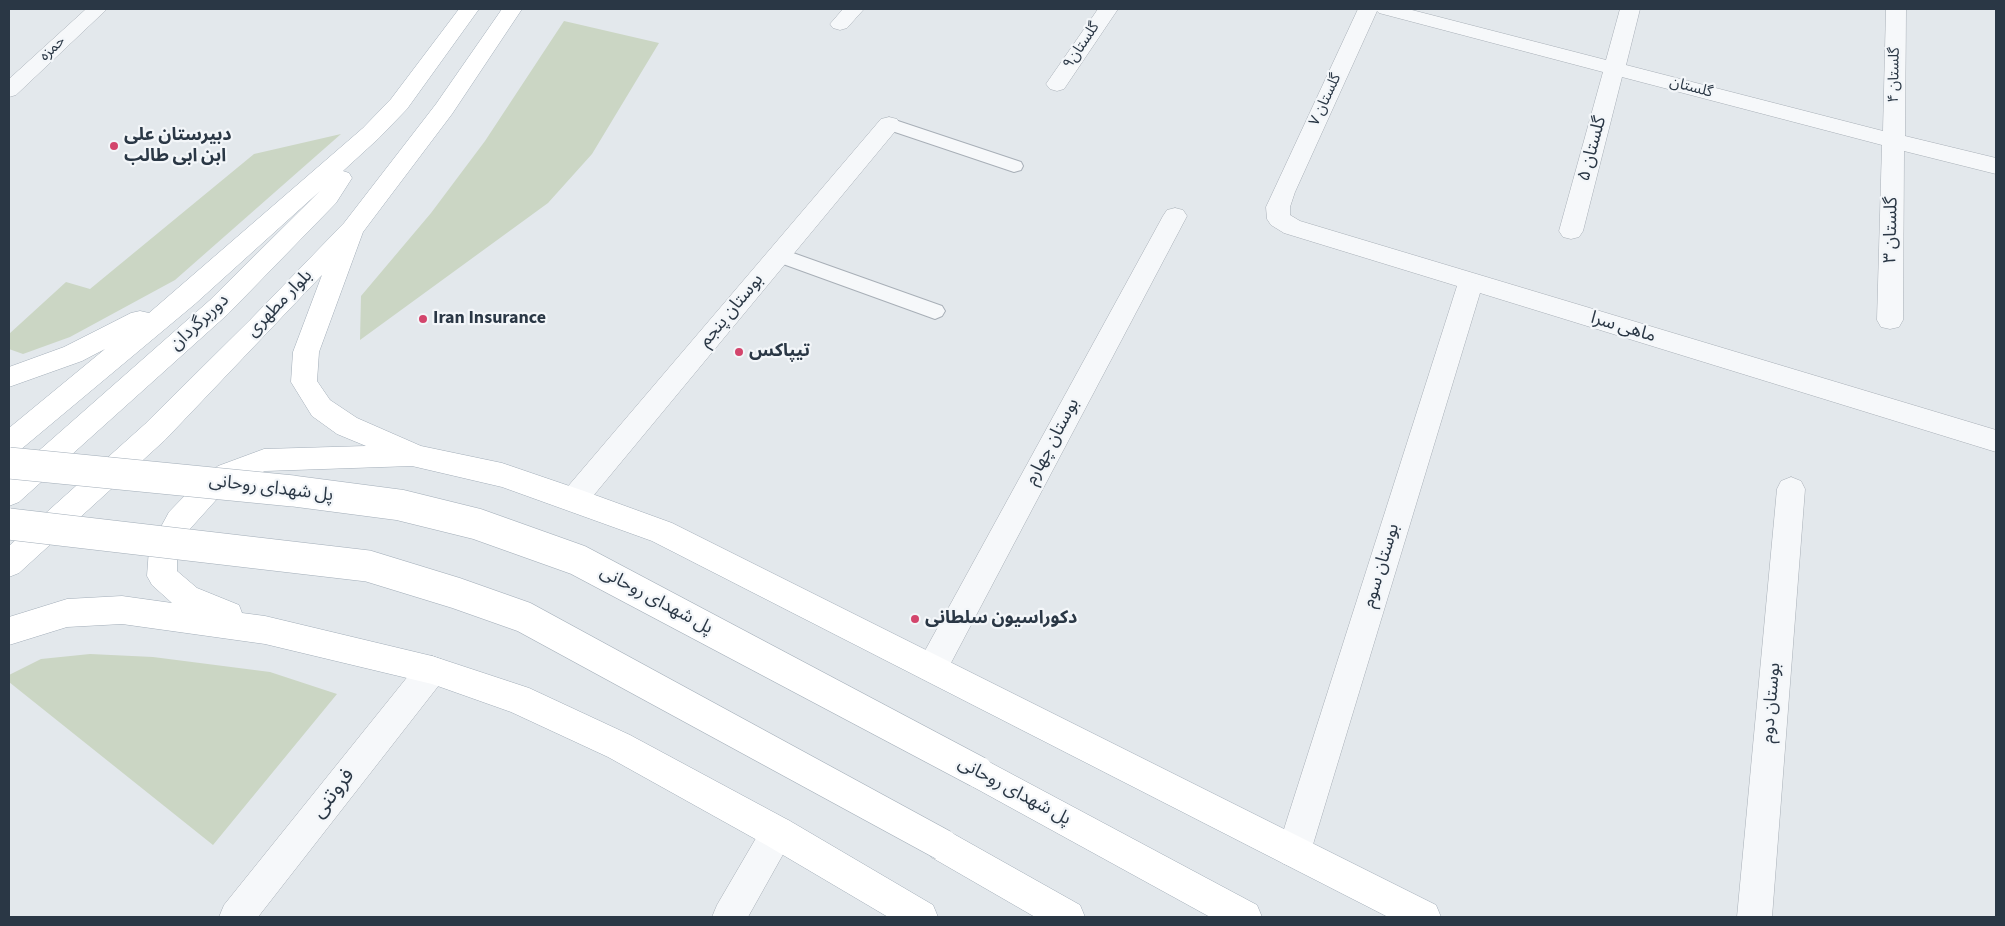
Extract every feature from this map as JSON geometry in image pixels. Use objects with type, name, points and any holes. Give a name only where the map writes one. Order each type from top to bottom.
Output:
[{"type":"main road","points":[[9,443],[186,297],[371,134],[399,104],[469,9]]},
{"type":"main road","name":"بلوار مطهری","points":[[9,564],[155,432],[259,327],[352,229],[444,109],[512,9]]},
{"type":"main road","name":"دوربرگردان","points":[[9,494],[92,422],[218,307],[328,197],[371,134]]},
{"type":"main road","points":[[352,229],[322,303],[306,352],[304,382],[321,408],[347,426],[417,456],[502,476],[574,499],[662,532],[1424,917]]},
{"type":"main road","points":[[9,376],[73,354],[186,297]]},
{"type":"main road","points":[[265,630],[186,597],[162,576],[163,549],[179,521],[206,492],[228,474],[264,460],[417,456]]},
{"type":"main road","name":"پل شهدای روحانی","points":[[9,463],[283,490],[400,505],[477,524],[578,560],[978,772],[1245,917]]},
{"type":"main road","points":[[9,524],[368,566],[456,593],[524,617],[943,845],[1068,917]]},
{"type":"main road","points":[[9,631],[67,613],[122,610],[265,630],[432,670],[518,699],[619,746],[778,833],[921,917]]},
{"type":"street","name":"حمزه","points":[[9,90],[97,9]]},
{"type":"street","points":[[840,24],[854,9]]},
{"type":"street","name":"گلستان۹","points":[[1057,84],[1108,9]]},
{"type":"street","name":"گلستان ۷","points":[[1284,192],[1368,9]]},
{"type":"street","name":"گلستان","points":[[1386,9],[1996,166]]},
{"type":"street","name":"گلستان ۵","points":[[1571,231],[1630,9]]},
{"type":"street","name":"گلستان ۴","points":[[1894,141],[1896,9]]},
{"type":"street","name":"بوستان پنجم","points":[[574,499],[889,124]]},
{"type":"street","name":"گلستان ۳","points":[[1890,320],[1894,141]]},
{"type":"street","name":"ماهی سرا","points":[[1284,192],[1278,207],[1280,219],[1292,227],[1996,441]]},
{"type":"street","name":"بوستان چهارم","points":[[932,668],[1175,216]]},
{"type":"street","name":"بوستان سوم","points":[[1294,851],[1471,282]]},
{"type":"street","name":"بوستان دوم","points":[[1754,917],[1790,489]]},
{"type":"street","name":"فروتنی","points":[[236,917],[432,670]]},
{"type":"street","points":[[729,917],[778,833]]},
{"type":"lane","points":[[889,124],[1014,166]]},
{"type":"lane","points":[[780,255],[935,311]]},
{"type":"green space","points":[[564,21],[659,43],[592,154],[548,203],[360,340],[361,296],[431,213],[485,141]]},
{"type":"green space","points":[[341,134],[175,280],[70,337],[23,354],[9,349],[9,334],[66,282],[90,289],[254,154]]},
{"type":"green space","points":[[90,654],[153,657],[270,672],[337,694],[213,845],[9,682],[9,675],[41,659]]},
{"type":"place","name":"دبیرستان علی ابن ابی طالب","points":[[114,146]]},
{"type":"place","name":"Iran Insurance","points":[[423,319]]},
{"type":"place","name":"تیپاکس","points":[[739,352]]},
{"type":"place","name":"دکوراسیون سلطانی","points":[[915,619]]}]
